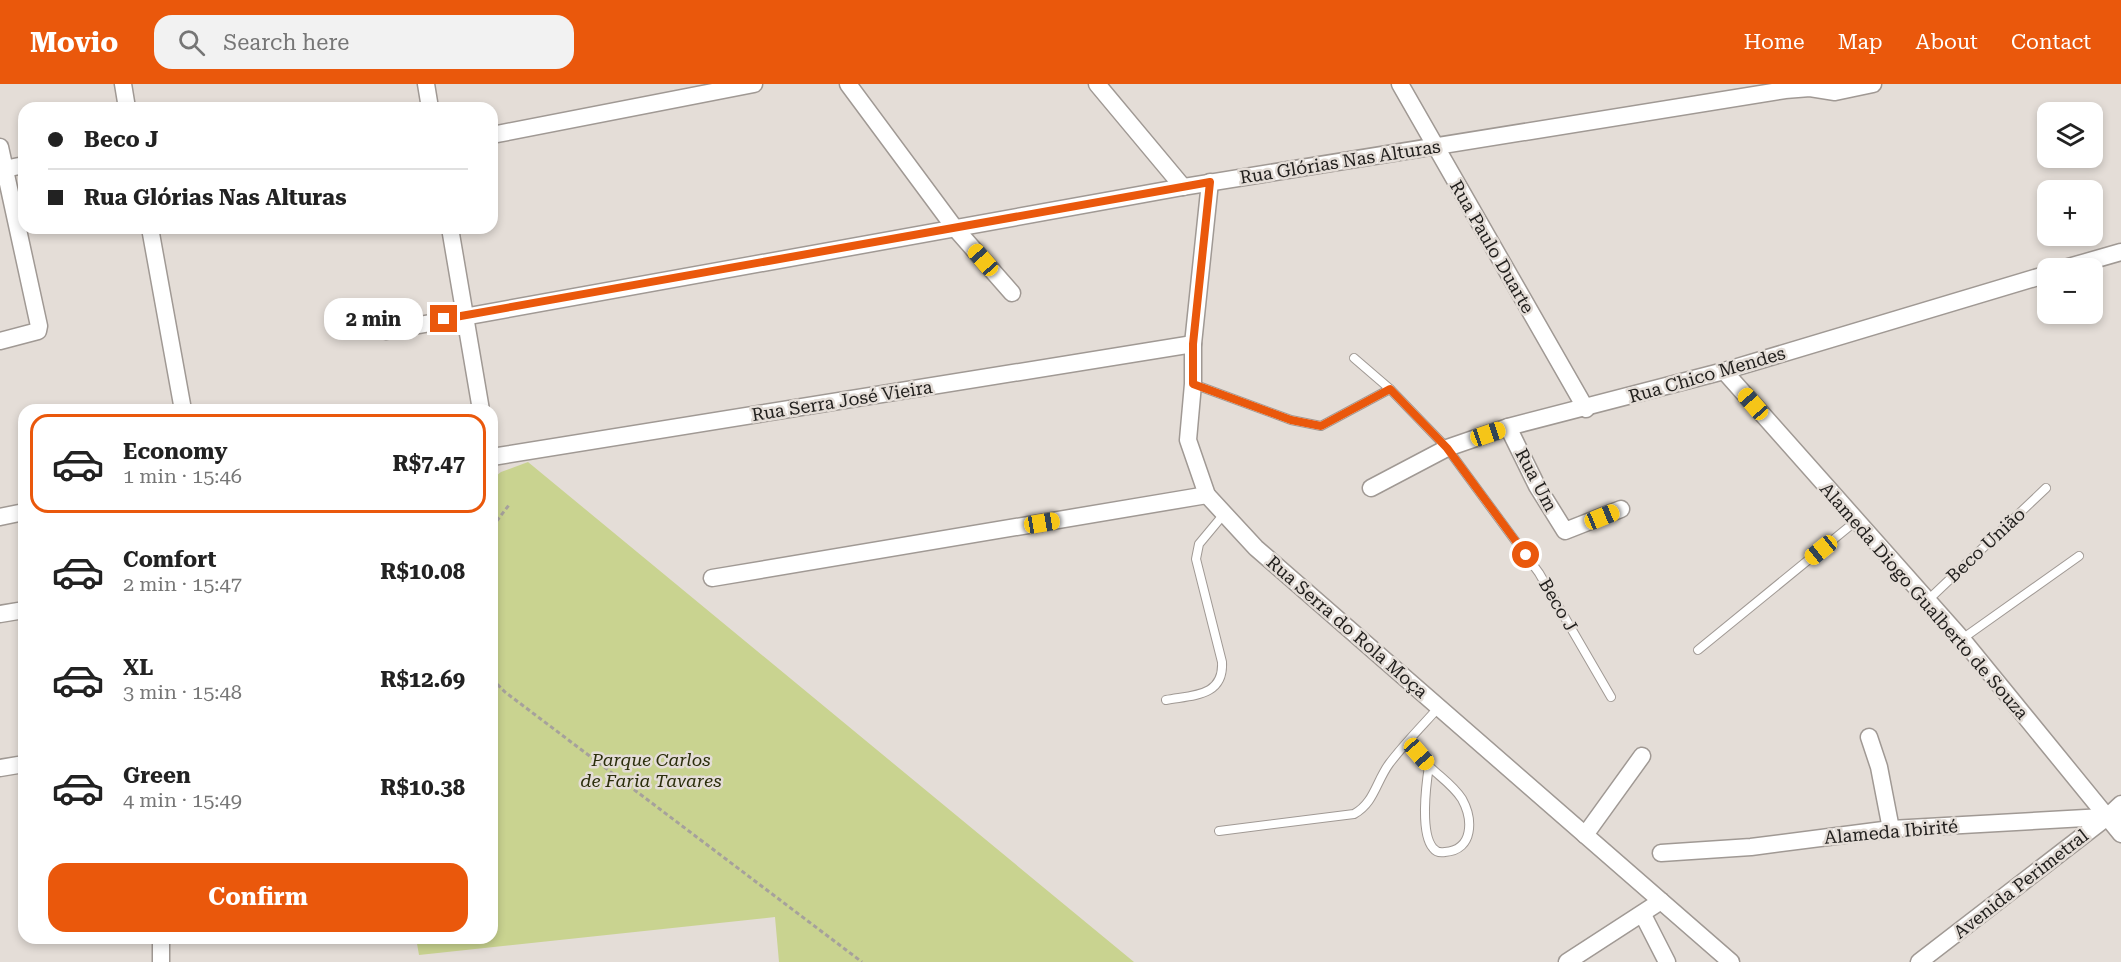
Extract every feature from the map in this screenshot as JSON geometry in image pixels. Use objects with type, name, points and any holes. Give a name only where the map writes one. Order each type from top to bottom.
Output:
[{"type":"street","points":[[123,84],[126,102]]},
{"type":"street","points":[[426,84],[429,102]]},
{"type":"street","points":[[498,134],[754,84]]},
{"type":"street","points":[[848,84],[954,227],[1012,293]]},
{"type":"street","points":[[1097,84],[1184,187]]},
{"type":"street","name":"Rua Paulo Duarte","points":[[1400,84],[1586,409]]},
{"type":"street","name":"Rua Glórias Nas Alturas","points":[[386,331],[1210,182],[1435,148],[1785,90],[1873,84]]},
{"type":"street","points":[[0,147],[3,170],[39,326],[38,331],[0,341]]},
{"type":"street","points":[[3,170],[18,166]]},
{"type":"street","name":"Rua Serra do Rola Moça","points":[[1210,182],[1193,344],[1193,384],[1188,440],[1207,495],[1256,548],[1731,962]]},
{"type":"street","points":[[151,234],[182,404]]},
{"type":"street","points":[[451,234],[480,404]]},
{"type":"street","points":[[2100,258],[2121,252]]},
{"type":"street","name":"Rua Chico Mendes","points":[[1371,488],[1447,448],[1508,427],[1586,409],[1724,371],[2037,277]]},
{"type":"street","name":"Rua Serra José Vieira","points":[[498,456],[1193,344]]},
{"type":"street","name":"Alameda Diogo Gualberto de Souza","points":[[1724,371],[1926,602],[1962,639],[2114,817],[2121,834]]},
{"type":"street","name":"Rua Um","points":[[1508,427],[1537,486],[1565,531],[1621,509]]},
{"type":"street","points":[[712,578],[1207,495]]},
{"type":"street","points":[[0,517],[18,513]]},
{"type":"street","points":[[0,614],[18,611]]},
{"type":"street","points":[[1869,737],[1879,767],[1891,829]]},
{"type":"street","points":[[1584,835],[1642,756]]},
{"type":"street","points":[[0,768],[18,765]]},
{"type":"street","name":"Avenida Perimetral","points":[[1919,962],[2114,817],[2121,804]]},
{"type":"street","name":"Alameda Ibirité","points":[[1661,853],[1751,847],[1891,829],[2114,817]]},
{"type":"street","points":[[1567,962],[1661,902]]},
{"type":"street","points":[[1643,915],[1667,962]]},
{"type":"street","points":[[161,944],[161,962]]},
{"type":"lane","name":"Beco J","points":[[1354,358],[1390,389],[1447,448],[1539,573],[1611,697]]},
{"type":"lane","points":[[1193,384],[1291,420],[1321,426],[1390,389]]},
{"type":"lane","name":"Beco União","points":[[1926,602],[2046,488]]},
{"type":"lane","points":[[1166,700],[1206,693],[1219,682],[1223,673],[1196,559],[1199,544],[1224,514]]},
{"type":"lane","points":[[1698,650],[1856,521]]},
{"type":"lane","points":[[1962,639],[2079,556]]},
{"type":"lane","points":[[1219,831],[1354,814],[1363,809],[1386,768],[1438,707]]},
{"type":"lane","points":[[1408,742],[1462,799],[1470,829],[1468,840],[1462,847],[1453,851],[1441,853],[1434,850],[1429,842],[1426,789],[1429,766]]},
{"type":"path","points":[[498,520],[509,506]]},
{"type":"path","points":[[498,685],[862,962]]},
{"type":"green space","name":"Parque Carlos de Faria Tavares","points":[[528,462],[1134,962],[779,962],[775,917],[419,955],[417,944],[498,944],[498,474]]},
{"type":"route","points":[[444,319],[1210,182],[1193,344],[1193,384],[1291,420],[1321,426],[1390,389],[1447,448],[1526,555]]}]
